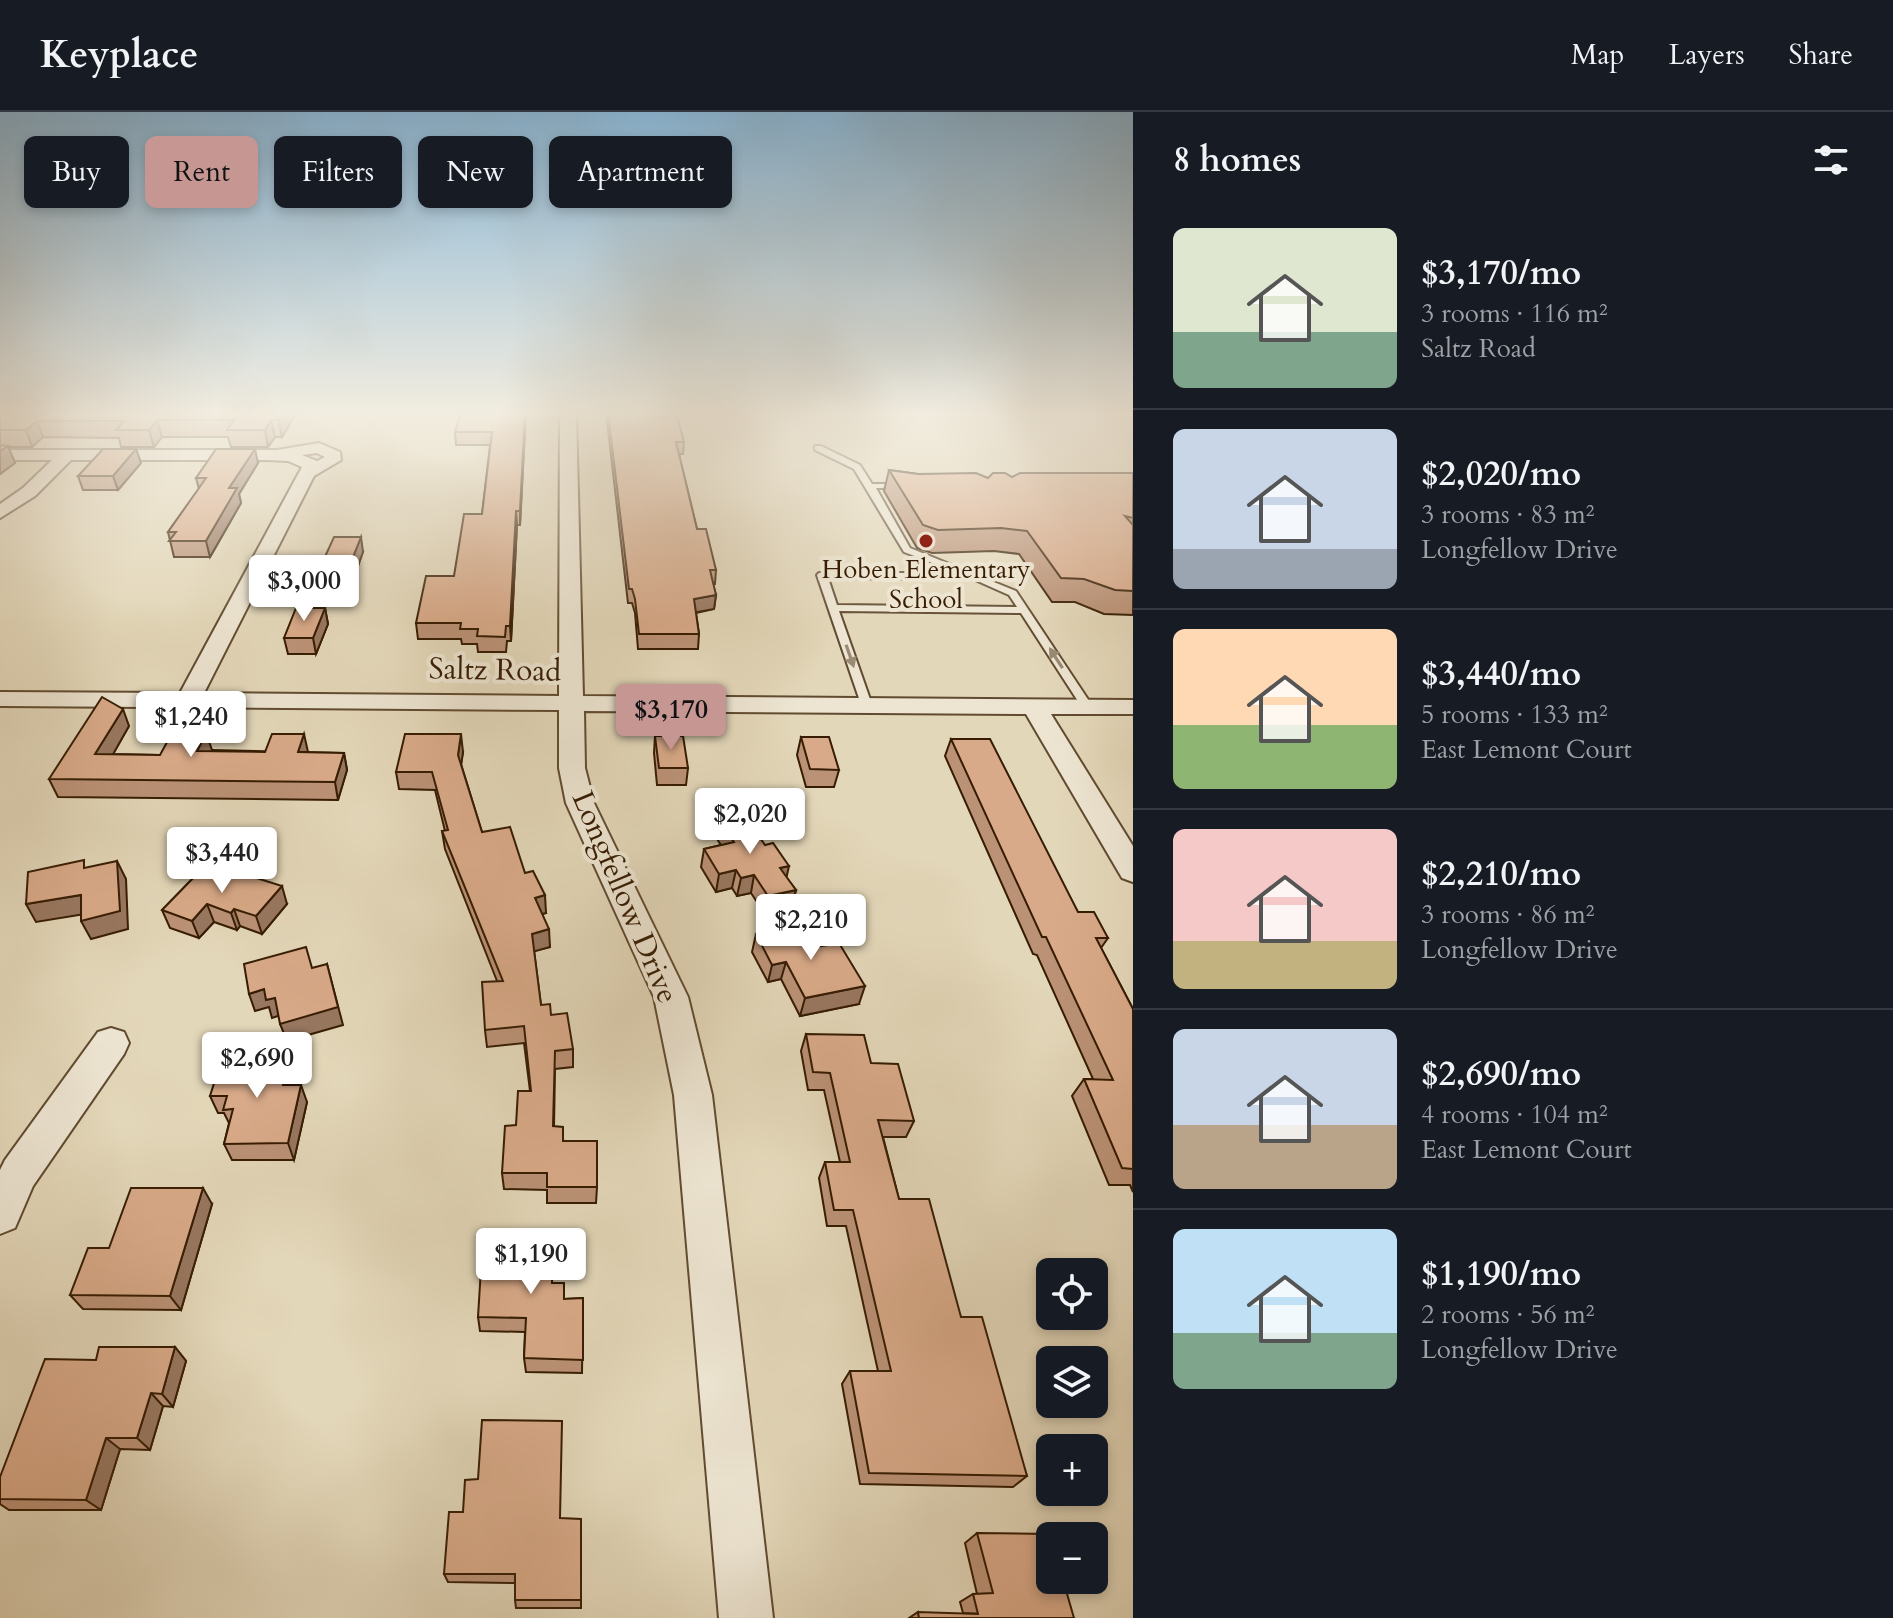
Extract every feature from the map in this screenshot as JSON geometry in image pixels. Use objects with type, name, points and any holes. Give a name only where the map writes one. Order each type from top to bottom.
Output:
[{"type":"street","points":[[0,512],[39,482]]},
{"type":"street","points":[[189,699],[297,482]]},
{"type":"street","name":"Longfellow Drive","points":[[569,482],[572,768],[580,803],[671,997],[693,1095],[746,1618]]},
{"type":"street","name":"Saltz Road","points":[[0,699],[1133,707]]},
{"type":"street","points":[[1034,706],[1133,871]]},
{"type":"street","points":[[0,1214],[19,1173],[111,1043]]},
{"type":"lane","points":[[867,482],[907,550],[1013,593],[1087,707]]},
{"type":"lane","points":[[870,486],[916,486]]},
{"type":"lane","points":[[866,705],[822,575],[975,576]]},
{"type":"lane","points":[[834,608],[1024,610]]},
{"type":"building","points":[[203,482],[233,482],[229,488],[237,488],[206,541],[169,541],[176,532],[168,532]]},
{"type":"building","points":[[486,482],[521,482],[520,511],[516,511],[510,626],[506,626],[505,637],[477,636],[478,629],[460,629],[461,623],[416,623],[426,576],[454,576],[464,514],[482,514]]},
{"type":"building","points":[[616,482],[686,482],[697,529],[706,529],[716,570],[710,570],[716,595],[694,599],[699,634],[639,634],[635,599],[632,589],[629,589]]},
{"type":"building","points":[[897,482],[1133,482],[1133,518],[1125,516],[1133,525],[1133,591],[1115,590],[1084,579],[1061,578],[1027,531],[1001,528],[938,530],[923,525]]},
{"type":"building","points":[[334,537],[361,537],[351,562],[323,561]]},
{"type":"building","points":[[296,608],[325,608],[313,638],[284,638]]},
{"type":"building","points":[[102,697],[123,709],[95,754],[160,755],[172,733],[206,733],[197,751],[265,752],[272,734],[304,734],[298,752],[344,753],[335,782],[49,779]]},
{"type":"building","points":[[405,734],[461,734],[458,755],[482,832],[510,827],[525,873],[533,871],[545,895],[535,898],[549,929],[532,934],[541,1005],[550,1004],[551,1015],[567,1013],[573,1049],[555,1051],[553,1126],[563,1127],[563,1141],[597,1141],[597,1187],[547,1187],[547,1173],[502,1173],[505,1126],[516,1125],[518,1091],[531,1091],[524,1026],[485,1030],[482,982],[503,981],[442,831],[448,830],[432,772],[396,772]]},
{"type":"building","points":[[655,736],[683,736],[688,768],[659,768]]},
{"type":"building","points":[[801,737],[829,737],[839,770],[810,769]]},
{"type":"building","points":[[951,739],[990,739],[1078,912],[1094,912],[1108,938],[1096,938],[1133,1009],[1133,1169],[1122,1168],[1084,1079],[1113,1080],[1046,937],[1042,937]]},
{"type":"building","points":[[740,809],[765,845],[773,843],[789,866],[780,868],[796,890],[768,896],[754,875],[741,878],[736,870],[719,874],[704,849],[734,842],[720,822]]},
{"type":"building","points":[[84,860],[84,868],[117,861],[120,911],[81,921],[81,895],[26,904],[28,872]]},
{"type":"building","points":[[201,870],[227,879],[234,871],[282,886],[256,916],[234,909],[231,913],[207,904],[192,921],[162,910]]},
{"type":"building","points":[[804,925],[817,947],[839,943],[865,986],[805,998],[786,962],[772,965],[756,934]]},
{"type":"building","points":[[306,947],[312,968],[327,964],[338,1007],[280,1024],[275,998],[266,1000],[264,989],[249,994],[244,964]]},
{"type":"building","points":[[806,1034],[864,1035],[871,1063],[898,1064],[914,1121],[878,1120],[899,1199],[929,1199],[961,1317],[982,1317],[1027,1476],[869,1473],[850,1371],[891,1371],[853,1210],[834,1210],[825,1162],[850,1162],[830,1073],[813,1072]]},
{"type":"building","points":[[222,1058],[290,1058],[283,1085],[301,1085],[288,1143],[224,1144],[233,1109],[223,1110],[227,1096],[210,1096]]},
{"type":"building","points":[[131,1188],[203,1188],[170,1296],[70,1295],[88,1248],[109,1248]]},
{"type":"building","points":[[483,1236],[553,1237],[552,1283],[564,1283],[564,1299],[583,1298],[583,1360],[524,1358],[526,1318],[478,1317]]},
{"type":"building","points":[[99,1347],[175,1347],[162,1394],[151,1393],[137,1438],[106,1438],[86,1500],[0,1499],[0,1477],[45,1359],[96,1360]]},
{"type":"building","points":[[482,1420],[562,1421],[560,1518],[581,1519],[581,1600],[515,1600],[515,1574],[444,1574],[449,1512],[463,1512],[465,1480],[478,1479]]},
{"type":"building","points":[[977,1533],[1036,1534],[1036,1594],[1067,1594],[1074,1618],[919,1618],[918,1612],[978,1614],[973,1594],[993,1593]]},
{"type":"place","name":"Hoben Elementary School","points":[[926,541]]}]
